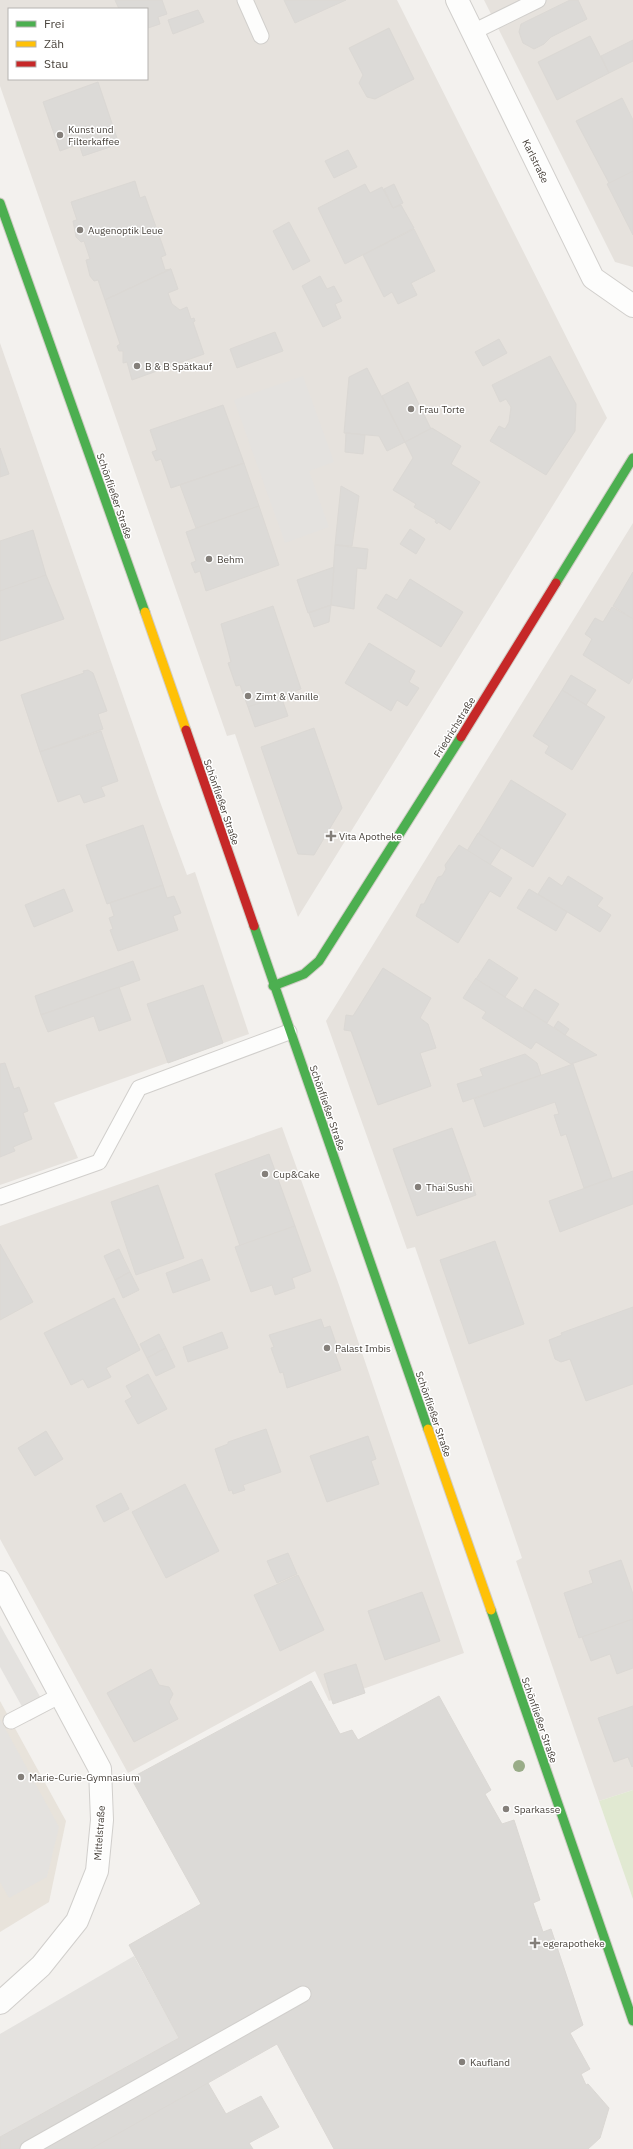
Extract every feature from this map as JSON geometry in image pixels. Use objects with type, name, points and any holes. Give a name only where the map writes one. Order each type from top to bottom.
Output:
[{"type":"main road","name":"Schönfließer Straße","points":[[0,203],[149,624],[273,986],[633,2021]]},
{"type":"main road","name":"Friedrichstraße","points":[[273,986],[304,974],[319,961],[474,716],[633,458]]},
{"type":"street","name":"Karlstraße","points":[[457,0],[593,278],[633,306]]},
{"type":"street","name":"Mittelstraße","points":[[0,1582],[100,1769],[102,1820],[97,1871],[77,1921],[41,1966],[0,2003]]},
{"type":"lane","points":[[246,0],[261,36]]},
{"type":"lane","points":[[473,32],[538,0]]},
{"type":"lane","points":[[0,1197],[99,1162],[139,1088],[289,1032]]},
{"type":"lane","points":[[11,1721],[61,1695]]},
{"type":"lane","points":[[28,2149],[303,1994]]},
{"type":"shaded area","points":[[0,0],[397,0],[607,418],[298,917],[235,734],[227,736],[0,86]]},
{"type":"shaded area","points":[[484,0],[633,0],[633,267],[615,262]]},
{"type":"shaded area","points":[[0,343],[159,799],[187,875],[195,872],[249,1034],[54,1103],[78,1158],[0,1185]]},
{"type":"shaded area","points":[[303,376],[334,462],[309,471],[329,527],[285,543],[234,400]]},
{"type":"shaded area","points":[[633,523],[633,1790],[599,1801],[516,1561],[522,1558],[415,1247],[407,1249],[326,1021]]},
{"type":"shaded area","points":[[282,1127],[339,1285],[464,1653],[329,1701],[315,1671],[128,1773],[0,1539],[0,1226]]},
{"type":"shaded area","points":[[0,1625],[48,1711],[30,1721],[0,1667]]},
{"type":"shaded area","name":"Marie-Curie-Gymnasium","points":[[0,1701],[66,1821],[49,1902],[0,1932]]},
{"type":"shaded area","name":"Marie-Curie-Gymnasium","points":[[0,1719],[59,1827],[47,1877],[9,1898],[0,1882]]},
{"type":"shaded area","points":[[134,1956],[179,2038],[0,2137],[0,2034]]},
{"type":"green space","points":[[633,1790],[633,1899],[599,1801]]},
{"type":"building","points":[[115,0],[162,0],[167,14],[158,17],[160,24],[148,28],[148,8],[119,8]]},
{"type":"building","points":[[284,0],[346,0],[295,23]]},
{"type":"building","points":[[570,0],[578,0],[587,19],[551,37],[544,44],[534,49],[523,43],[519,32],[521,24]]},
{"type":"building","points":[[198,10],[204,22],[173,34],[168,20]]},
{"type":"building","points":[[389,28],[414,79],[375,99],[367,97],[359,83],[363,75],[349,48]]},
{"type":"building","points":[[590,36],[609,73],[557,100],[538,62]]},
{"type":"building","points":[[633,40],[633,61],[609,73],[601,56]]},
{"type":"building","points":[[98,82],[119,144],[83,156],[79,144],[60,151],[43,102]]},
{"type":"building","points":[[622,98],[633,120],[633,171],[609,183],[576,121]]},
{"type":"building","points":[[348,150],[357,167],[334,178],[325,161]]},
{"type":"building","points":[[633,171],[633,235],[607,184]]},
{"type":"building","points":[[135,181],[140,198],[145,196],[166,255],[161,257],[165,270],[171,269],[105,300],[98,280],[94,281],[90,276],[86,260],[90,259],[84,241],[81,242],[76,237],[73,221],[77,220],[71,202]]},
{"type":"building","points":[[365,184],[370,193],[382,187],[393,208],[401,205],[414,228],[345,264],[318,208]]},
{"type":"building","points":[[394,184],[403,203],[393,208],[384,189]]},
{"type":"building","points":[[289,222],[310,261],[293,270],[273,231]]},
{"type":"building","points":[[414,229],[435,271],[411,283],[417,295],[398,304],[392,292],[384,297],[363,255]]},
{"type":"building","points":[[171,269],[178,289],[168,293],[172,304],[180,310],[187,307],[191,319],[194,318],[195,321],[193,322],[204,354],[132,380],[127,362],[123,363],[123,351],[119,351],[117,346],[120,344],[105,300]]},
{"type":"building","points":[[320,276],[327,289],[334,286],[342,301],[335,304],[341,318],[323,327],[302,286]]},
{"type":"building","points":[[275,332],[283,351],[237,368],[230,349]]},
{"type":"building","points":[[499,339],[507,353],[483,366],[475,352]]},
{"type":"building","points":[[550,356],[576,404],[575,431],[546,475],[490,441],[499,426],[505,429],[509,422],[511,407],[506,399],[500,402],[492,385]]},
{"type":"building","points":[[367,368],[405,442],[387,451],[379,436],[344,433],[349,377]]},
{"type":"building","points":[[408,382],[431,429],[405,442],[382,396]]},
{"type":"building","points":[[223,405],[244,463],[171,488],[161,459],[156,461],[152,452],[157,450],[150,430]]},
{"type":"building","points":[[432,428],[461,446],[451,464],[480,482],[450,530],[438,522],[437,524],[435,522],[436,520],[414,507],[416,504],[393,490],[413,458],[405,442]]},
{"type":"building","points":[[346,433],[365,435],[363,454],[345,452]]},
{"type":"building","points":[[0,448],[9,474],[0,477]]},
{"type":"building","points":[[244,463],[259,506],[196,528],[180,485]]},
{"type":"building","points":[[341,486],[359,496],[352,546],[335,545]]},
{"type":"building","points":[[259,506],[279,565],[206,591],[200,571],[195,573],[191,563],[196,561],[186,532]]},
{"type":"building","points":[[410,529],[425,539],[416,554],[400,544]]},
{"type":"building","points":[[33,530],[46,575],[0,591],[0,541]]},
{"type":"building","points":[[335,545],[368,549],[366,569],[357,568],[354,609],[331,605]]},
{"type":"building","points":[[334,567],[331,605],[308,613],[297,580]]},
{"type":"building","points":[[633,572],[633,619],[613,606]]},
{"type":"building","points":[[46,575],[64,619],[0,641],[0,591]]},
{"type":"building","points":[[410,579],[463,612],[441,647],[377,608],[386,594],[397,600]]},
{"type":"building","points":[[331,605],[329,622],[314,627],[309,613]]},
{"type":"building","points":[[273,606],[301,689],[248,707],[240,685],[236,686],[228,663],[231,662],[221,624]]},
{"type":"building","points":[[612,607],[633,619],[633,677],[629,684],[583,655],[592,639],[585,634],[595,618],[603,622]]},
{"type":"building","points":[[369,643],[415,671],[409,682],[419,688],[407,706],[397,700],[391,711],[345,683]]},
{"type":"building","points":[[88,670],[93,673],[107,711],[98,714],[103,729],[40,752],[21,695],[84,673],[83,671]]},
{"type":"building","points":[[571,675],[596,690],[586,705],[562,690]]},
{"type":"building","points":[[562,690],[605,717],[572,770],[545,753],[549,746],[533,736]]},
{"type":"building","points":[[281,696],[288,716],[255,727],[248,707]]},
{"type":"building","points":[[314,728],[342,808],[314,855],[298,854],[261,747]]},
{"type":"building","points":[[101,731],[118,781],[101,787],[105,796],[84,803],[80,794],[58,802],[40,752]]},
{"type":"building","points":[[511,780],[566,814],[533,867],[478,834]]},
{"type":"building","points":[[143,825],[163,885],[107,904],[86,845]]},
{"type":"building","points":[[478,833],[501,848],[490,865],[467,851]]},
{"type":"building","points":[[459,845],[512,878],[500,897],[490,891],[458,943],[416,916],[421,904],[424,904],[438,877],[442,876],[446,869],[445,865]]},
{"type":"building","points":[[568,876],[603,898],[597,906],[611,915],[600,932],[538,894],[549,877],[562,886]]},
{"type":"building","points":[[163,885],[167,898],[174,896],[181,913],[173,916],[178,930],[118,951],[110,930],[113,929],[109,918],[114,916],[110,903]]},
{"type":"building","points":[[64,889],[73,911],[34,927],[25,905]]},
{"type":"building","points":[[529,889],[567,912],[556,931],[517,908]]},
{"type":"building","points":[[489,959],[518,978],[505,997],[476,979]]},
{"type":"building","points":[[133,961],[140,980],[41,1015],[35,996]]},
{"type":"building","points":[[383,968],[431,998],[420,1018],[428,1024],[436,1048],[420,1053],[431,1086],[378,1105],[351,1031],[344,1030],[346,1015],[353,1016]]},
{"type":"building","points":[[476,978],[597,1055],[571,1064],[536,1042],[531,1049],[482,1018],[486,1012],[463,998]]},
{"type":"building","points":[[203,985],[223,1043],[168,1063],[147,1004]]},
{"type":"building","points":[[119,987],[131,1020],[99,1031],[94,1016],[48,1032],[41,1015]]},
{"type":"building","points":[[535,989],[559,1004],[547,1023],[523,1008]]},
{"type":"building","points":[[558,1021],[569,1029],[565,1035],[554,1027]]},
{"type":"building","points":[[525,1054],[537,1063],[541,1075],[463,1102],[457,1084],[483,1076],[480,1069]]},
{"type":"building","points":[[5,1063],[14,1089],[19,1087],[28,1111],[23,1113],[32,1139],[13,1147],[15,1151],[0,1157],[0,1064]]},
{"type":"building","points":[[573,1064],[612,1178],[584,1188],[566,1134],[561,1136],[554,1115],[559,1114],[555,1102],[484,1127],[474,1099]]},
{"type":"building","points":[[452,1128],[476,1195],[417,1216],[393,1149]]},
{"type":"building","points":[[269,1154],[295,1226],[240,1246],[215,1174]]},
{"type":"building","points":[[633,1171],[633,1204],[560,1232],[549,1201]]},
{"type":"building","points":[[158,1185],[184,1258],[136,1275],[111,1202]]},
{"type":"building","points":[[295,1226],[311,1271],[292,1278],[295,1288],[275,1295],[272,1285],[251,1292],[235,1247]]},
{"type":"building","points":[[495,1241],[524,1324],[469,1344],[440,1260]]},
{"type":"building","points":[[0,1244],[33,1302],[0,1320]]},
{"type":"building","points":[[119,1249],[130,1272],[115,1280],[104,1256]]},
{"type":"building","points":[[202,1259],[210,1280],[173,1293],[166,1273]]},
{"type":"building","points":[[130,1272],[139,1290],[123,1298],[115,1280]]},
{"type":"building","points":[[114,1298],[140,1350],[106,1368],[111,1377],[88,1388],[83,1379],[71,1385],[44,1333]]},
{"type":"building","points":[[633,1307],[633,1384],[586,1401],[570,1359],[561,1362],[555,1359],[549,1340],[562,1335],[561,1333]]},
{"type":"building","points":[[321,1319],[324,1328],[330,1326],[339,1352],[335,1353],[341,1370],[287,1388],[283,1372],[280,1373],[271,1348],[274,1347],[269,1335]]},
{"type":"building","points":[[222,1332],[228,1348],[188,1362],[183,1347]]},
{"type":"building","points":[[159,1334],[166,1348],[147,1358],[140,1344]]},
{"type":"building","points":[[166,1348],[175,1367],[156,1376],[147,1358]]},
{"type":"building","points":[[148,1374],[167,1409],[138,1424],[125,1401],[132,1397],[126,1386]]},
{"type":"building","points":[[266,1429],[281,1472],[243,1485],[245,1490],[233,1494],[232,1490],[229,1491],[215,1449],[228,1444],[228,1442]]},
{"type":"building","points":[[46,1431],[63,1459],[35,1476],[18,1448]]},
{"type":"building","points":[[368,1436],[376,1459],[371,1461],[379,1484],[327,1502],[310,1456]]},
{"type":"building","points":[[185,1484],[219,1551],[166,1578],[132,1512]]},
{"type":"building","points":[[121,1493],[129,1509],[104,1522],[96,1506]]},
{"type":"building","points":[[288,1553],[297,1574],[277,1583],[267,1561]]},
{"type":"building","points":[[621,1560],[633,1594],[633,1619],[579,1638],[564,1593],[593,1583],[589,1571]]},
{"type":"building","points":[[298,1575],[324,1630],[280,1651],[254,1595]]},
{"type":"building","points":[[422,1592],[440,1641],[385,1660],[368,1611]]},
{"type":"building","points":[[633,1619],[633,1668],[617,1674],[610,1654],[591,1661],[582,1637]]},
{"type":"building","points":[[356,1664],[365,1693],[333,1704],[324,1674]]},
{"type":"building","points":[[151,1669],[159,1685],[169,1687],[173,1694],[169,1702],[178,1719],[134,1742],[107,1693]]},
{"type":"building","points":[[311,1681],[340,1734],[352,1730],[358,1740],[439,1696],[491,1790],[485,1794],[502,1824],[514,1820],[540,1900],[533,1903],[543,1932],[551,1929],[583,2025],[570,2033],[590,2069],[581,2074],[586,2085],[588,2084],[609,2108],[600,2138],[588,2149],[334,2149],[277,2044],[91,2149],[0,2149],[0,2137],[179,2038],[129,1945],[201,1904],[131,1778]]},
{"type":"building","points":[[633,1706],[632,1767],[628,1757],[614,1762],[598,1718]]},
{"type":"building","points":[[208,2083],[226,2114],[261,2096],[279,2127],[249,2143],[253,2149],[91,2149]]},
{"type":"traffic: fast","points":[[0,203],[145,612]]},
{"type":"traffic: fast","points":[[556,583],[633,458]]},
{"type":"traffic: fast","points":[[273,986],[304,974],[319,961],[461,737]]},
{"type":"traffic: fast","points":[[254,926],[428,1429]]},
{"type":"traffic: fast","points":[[491,1610],[633,2021]]},
{"type":"traffic: slow","points":[[145,612],[186,730]]},
{"type":"traffic: slow","points":[[428,1429],[491,1610]]},
{"type":"traffic: jam","points":[[461,737],[556,583]]},
{"type":"traffic: jam","points":[[186,730],[254,926]]},
{"type":"place","name":"Kunst und Filterkaffee","points":[[60,135]]},
{"type":"place","name":"Augenoptik Leue","points":[[80,230]]},
{"type":"place","name":"B & B Spätkauf","points":[[137,366]]},
{"type":"place","name":"Frau Torte","points":[[411,409]]},
{"type":"place","name":"Behm","points":[[209,559]]},
{"type":"place","name":"Zimt & Vanille","points":[[248,696]]},
{"type":"place","name":"Vita Apotheke","points":[[331,836]]},
{"type":"place","name":"Cup&Cake","points":[[265,1174]]},
{"type":"place","name":"Thai Sushi","points":[[418,1187]]},
{"type":"place","name":"Palast Imbis","points":[[327,1348]]},
{"type":"place","name":"Marie-Curie-Gymnasium","points":[[21,1777]]},
{"type":"place","name":"Sparkasse","points":[[506,1809]]},
{"type":"place","name":"egerapotheke","points":[[535,1943]]},
{"type":"place","name":"Kaufland","points":[[462,2062]]}]
